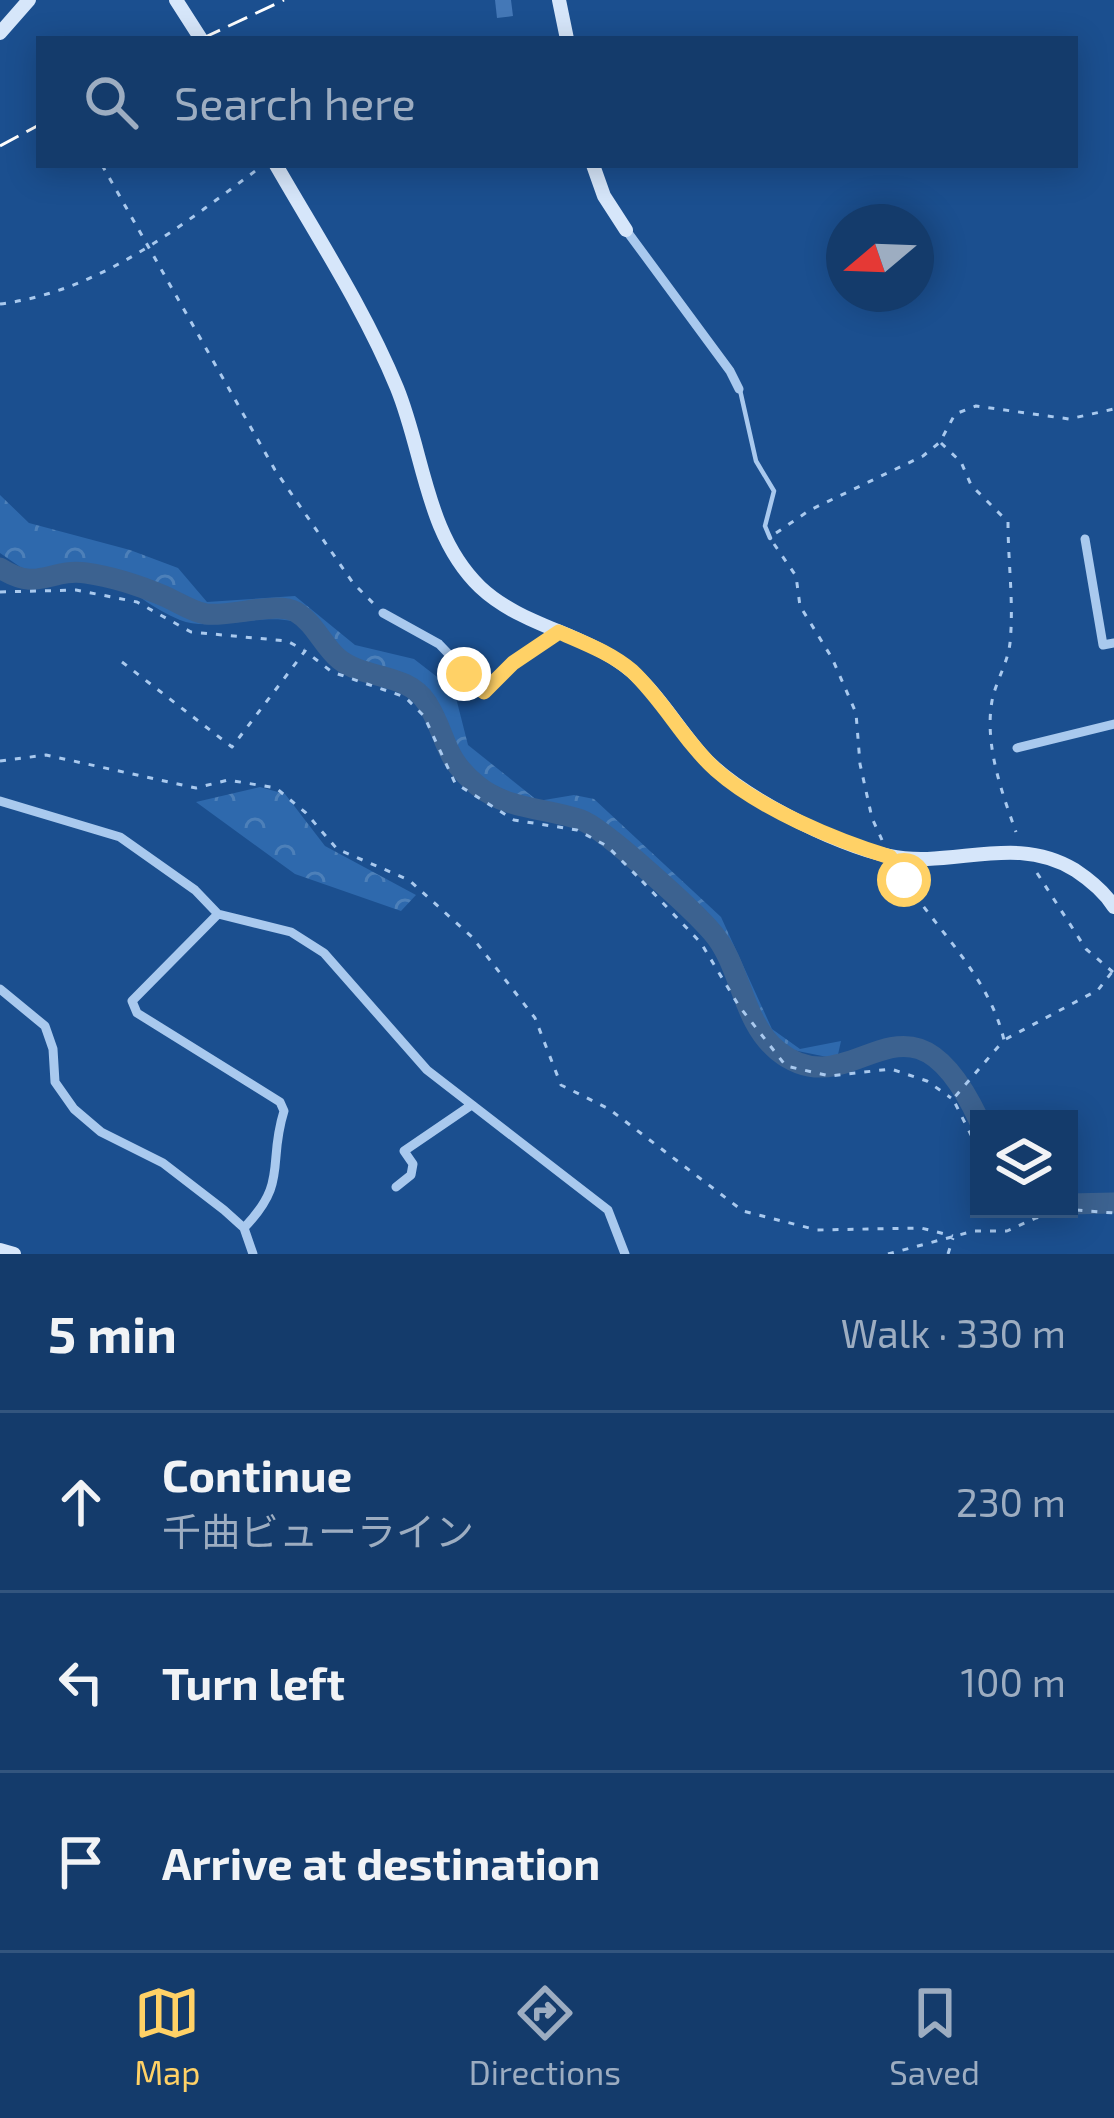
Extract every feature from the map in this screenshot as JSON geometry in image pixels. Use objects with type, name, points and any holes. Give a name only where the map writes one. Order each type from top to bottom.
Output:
[{"type":"street","points":[[0,33],[29,0]]},
{"type":"street","points":[[176,0],[198,33]]},
{"type":"street","points":[[559,0],[566,36]]},
{"type":"street","points":[[278,168],[382,355],[448,545],[479,586],[502,605],[596,648],[633,672],[701,755],[736,785],[843,841],[890,857],[918,859],[1007,850],[1038,854],[1094,884],[1114,907]]},
{"type":"street","points":[[594,168],[604,196],[626,230],[739,389]]},
{"type":"street","points":[[1085,539],[1103,645],[1114,644]]},
{"type":"street","points":[[383,613],[439,644],[484,692],[513,663],[559,632]]},
{"type":"street","points":[[1017,748],[1114,724]]},
{"type":"street","points":[[0,801],[120,837],[195,890],[218,914],[290,932],[324,953],[427,1070],[608,1210],[625,1254]]},
{"type":"street","points":[[218,914],[132,1001],[137,1012],[280,1102],[284,1111],[275,1139],[276,1184],[244,1228]]},
{"type":"street","points":[[0,989],[45,1026],[53,1048],[55,1082],[74,1109],[101,1132],[163,1163],[244,1228],[253,1254]]},
{"type":"street","points":[[396,1187],[411,1175],[413,1164],[404,1151],[470,1106]]},
{"type":"street","points":[[0,1250],[14,1254]]},
{"type":"lane","points":[[739,389],[756,460],[774,491],[765,526],[770,538]]},
{"type":"path","points":[[104,168],[274,470],[352,583],[383,613]]},
{"type":"path","points":[[0,304],[33,299],[148,249],[260,168]]},
{"type":"path","points":[[1004,1040],[998,1012],[979,980],[890,857],[872,818],[860,764],[856,713],[832,658],[800,606],[796,576],[770,538],[810,510],[923,456],[940,442],[955,414],[976,406],[1069,418],[1114,409]]},
{"type":"path","points":[[940,442],[961,462],[971,485],[1008,522],[1013,600],[1010,650],[992,698],[992,729],[997,779],[1016,832]]},
{"type":"path","points":[[0,592],[76,590],[137,602],[191,632],[287,641],[332,672],[405,697],[424,716],[455,783],[514,820],[577,830],[607,846],[701,943],[739,1006],[786,1066],[830,1076],[891,1069],[927,1081],[952,1099],[970,1134]]},
{"type":"path","points":[[122,662],[232,747],[305,651]]},
{"type":"path","points":[[0,761],[46,754],[196,788],[229,780],[276,788],[306,812],[337,849],[409,880],[472,937],[535,1018],[561,1085],[609,1109],[743,1210],[818,1230],[920,1228],[953,1236]]},
{"type":"path","points":[[952,1099],[1004,1040],[1098,990],[1113,972],[1086,949],[1037,872]]},
{"type":"path","points":[[1078,1210],[1114,1213]]},
{"type":"path","points":[[888,1254],[974,1231],[1007,1231],[1036,1218]]},
{"type":"path","points":[[948,1254],[953,1236]]},
{"type":"green space","points":[[0,495],[29,523],[178,568],[207,602],[295,596],[355,645],[414,659],[454,690],[468,745],[538,801],[574,795],[594,799],[721,917],[772,1029],[800,1049],[841,1041],[837,1059],[783,1048],[756,1014],[712,925],[614,831],[557,815],[488,782],[449,750],[438,720],[414,682],[352,662],[301,624],[278,619],[192,623],[158,609],[96,569],[57,566],[29,573],[0,553]]},
{"type":"green space","points":[[260,787],[285,794],[325,846],[416,895],[401,911],[295,874],[196,802]]},
{"type":"building","points":[[495,0],[511,0],[513,16],[497,18]]},
{"type":"waterway","points":[[0,568],[25,579],[73,572],[106,577],[206,614],[277,608],[296,612],[349,666],[419,693],[452,756],[478,786],[515,804],[581,820],[669,889],[722,946],[756,1025],[778,1051],[806,1065],[832,1066],[904,1046],[928,1053],[953,1075],[973,1110]]},
{"type":"waterway","points":[[1078,1204],[1114,1203]]},
{"type":"railway","points":[[207,36],[284,0]]},
{"type":"railway","points":[[0,146],[36,127]]},
{"type":"route","points":[[464,674],[484,692],[513,663],[559,632],[596,648],[633,672],[716,770],[757,798],[843,841],[890,857],[904,880]]}]
